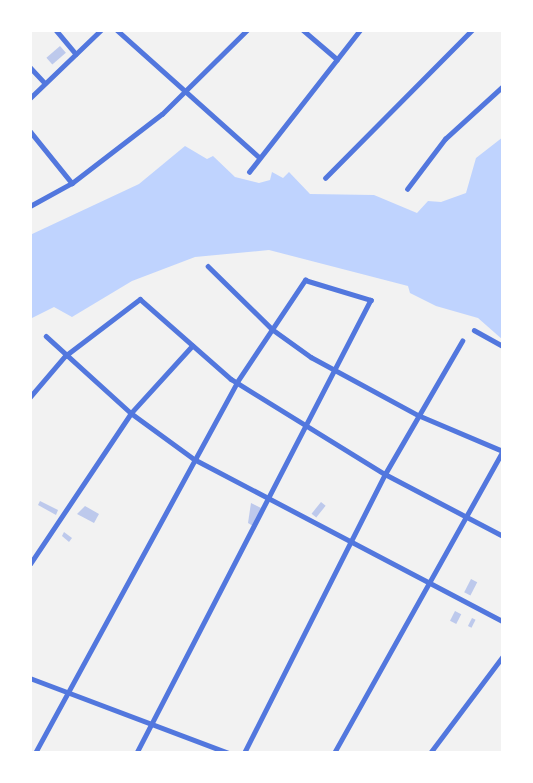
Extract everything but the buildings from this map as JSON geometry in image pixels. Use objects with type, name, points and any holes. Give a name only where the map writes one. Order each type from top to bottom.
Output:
[{"type":"street","points":[[56,30],[76,54]]},
{"type":"street","points":[[30,98],[101,30]]},
{"type":"street","points":[[117,30],[259,157]]},
{"type":"street","points":[[30,206],[72,183],[184,92],[246,30]]},
{"type":"street","points":[[303,30],[337,59]]},
{"type":"street","points":[[249,172],[360,30]]},
{"type":"street","points":[[325,178],[472,30]]},
{"type":"street","points":[[30,67],[45,83]]},
{"type":"street","points":[[406,189],[445,139],[503,87]]},
{"type":"street","points":[[30,131],[72,183]]},
{"type":"street","points":[[208,266],[272,329],[337,372],[418,415],[503,450],[467,520],[334,753]]},
{"type":"street","points":[[35,753],[237,382],[305,280],[373,302],[137,753]]},
{"type":"street","points":[[30,397],[65,356],[138,300],[237,382],[309,424],[385,474],[467,520],[503,536]]},
{"type":"street","points":[[474,330],[503,346]]},
{"type":"street","points":[[46,336],[65,356],[130,412],[194,459],[270,502],[503,621]]},
{"type":"street","points":[[244,753],[385,474],[462,341]]},
{"type":"street","points":[[30,564],[130,412],[192,346]]},
{"type":"street","points":[[430,753],[503,656]]},
{"type":"street","points":[[30,678],[229,753]]},
{"type":"water","points":[[503,137],[503,340],[478,318],[436,306],[410,293],[408,286],[269,250],[195,257],[132,281],[72,317],[54,307],[30,319],[30,235],[139,184],[185,146],[207,159],[213,156],[235,177],[259,183],[270,180],[272,172],[283,178],[289,172],[310,194],[374,195],[417,213],[428,201],[441,202],[466,193],[476,158]]}]
